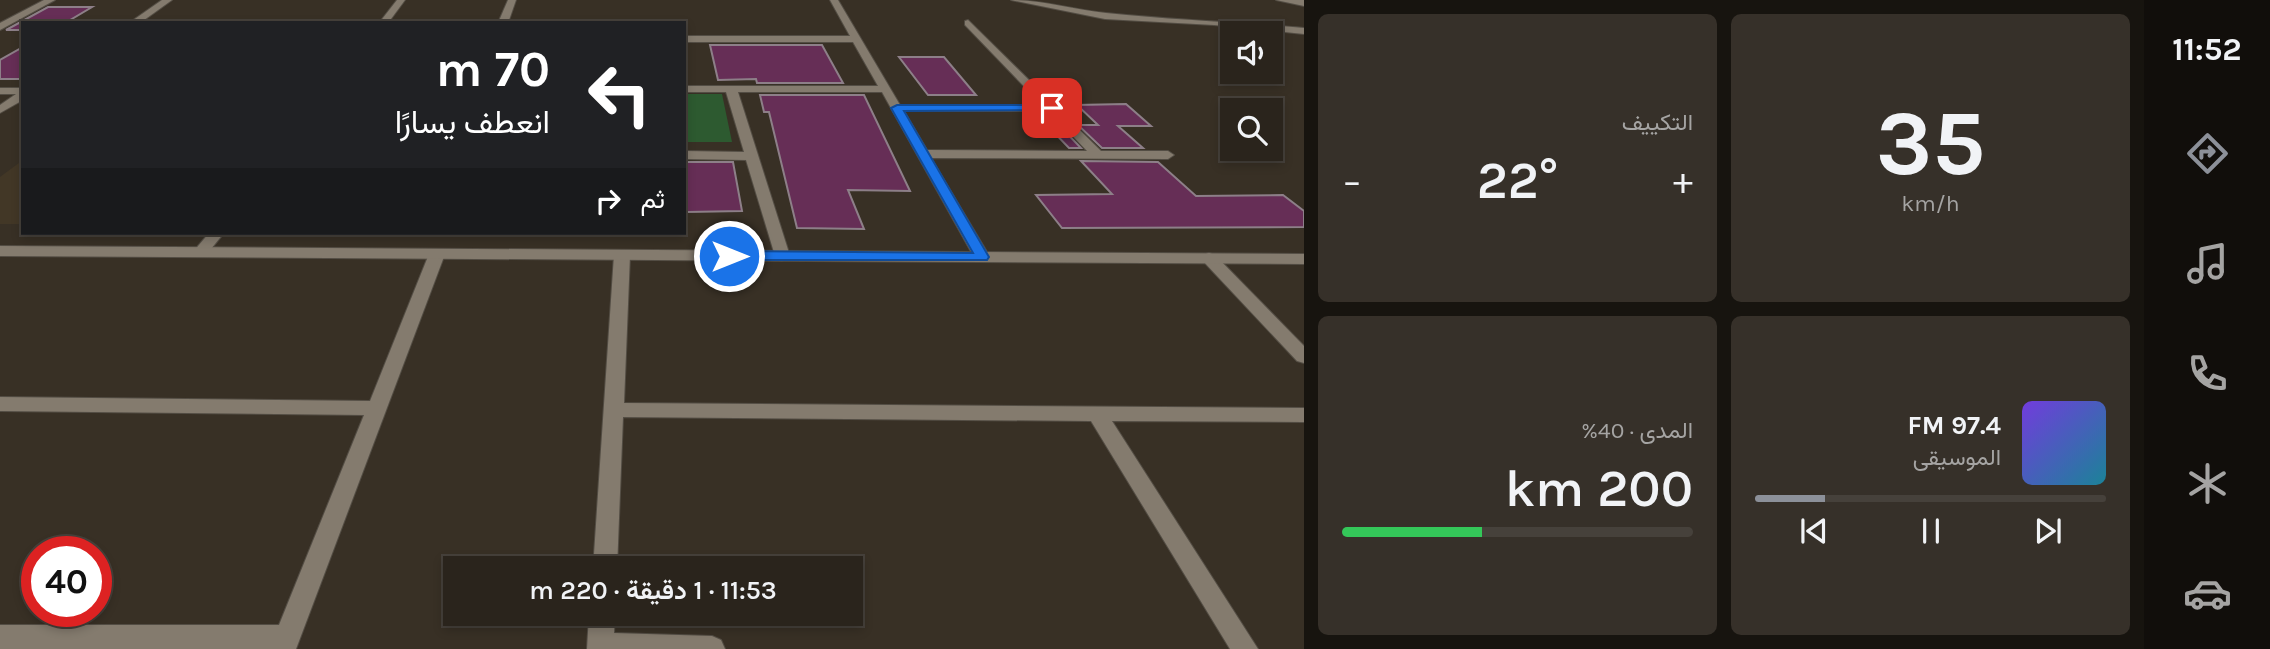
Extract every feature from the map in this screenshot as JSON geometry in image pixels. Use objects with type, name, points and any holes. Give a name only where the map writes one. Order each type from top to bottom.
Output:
[{"type":"street","points":[[0,27],[51,0]]},
{"type":"street","points":[[137,21],[168,0]]},
{"type":"street","points":[[385,21],[401,0]]},
{"type":"street","points":[[504,21],[512,0]]},
{"type":"street","points":[[834,0],[982,257]]},
{"type":"street","points":[[1015,0],[1105,16],[1214,22],[1304,31]]},
{"type":"street","points":[[1280,0],[1304,3]]},
{"type":"street","points":[[968,23],[1098,155]]},
{"type":"street","points":[[686,38],[857,39]]},
{"type":"street","points":[[686,89],[886,89]]},
{"type":"street","points":[[731,89],[782,256]]},
{"type":"street","points":[[0,90],[21,93]]},
{"type":"street","points":[[0,110],[21,94]]},
{"type":"street","points":[[897,108],[1052,108]]},
{"type":"street","points":[[923,154],[1168,155]]},
{"type":"street","points":[[686,155],[752,156]]},
{"type":"street","points":[[201,252],[215,235]]},
{"type":"street","points":[[0,251],[1304,259]]},
{"type":"street","points":[[0,638],[285,644],[437,254]]},
{"type":"street","points":[[606,556],[622,255]]},
{"type":"street","points":[[1209,258],[1304,357]]},
{"type":"street","points":[[0,404],[377,408]]},
{"type":"street","points":[[613,410],[1304,415]]},
{"type":"street","points":[[1096,413],[1245,649]]},
{"type":"street","points":[[601,626],[600,647],[712,649]]},
{"type":"shaded area","points":[[21,161],[21,224],[0,224],[0,177]]},
{"type":"green space","points":[[686,94],[722,94],[732,142],[686,142]]},
{"type":"building","points":[[48,7],[92,7],[68,21],[22,21]]},
{"type":"building","points":[[21,22],[21,30],[6,30]]},
{"type":"building","points":[[710,45],[822,45],[843,83],[718,80]]},
{"type":"building","points":[[21,48],[21,79],[0,79],[0,60]]},
{"type":"building","points":[[899,57],[944,57],[976,95],[928,95]]},
{"type":"building","points":[[760,95],[864,95],[910,191],[848,190],[864,229],[797,228],[769,112],[764,112]]},
{"type":"building","points":[[1126,104],[1151,126],[1118,126],[1143,148],[1102,148],[1078,125],[1098,125],[1077,105]]},
{"type":"building","points":[[1047,125],[1059,125],[1081,148],[1069,148]]},
{"type":"building","points":[[1081,161],[1158,162],[1196,196],[1283,195],[1304,211],[1304,227],[1062,228],[1036,195],[1112,194]]},
{"type":"building","points":[[686,162],[733,162],[742,211],[687,212]]},
{"type":"route","points":[[729,256],[982,257],[897,108],[1052,108]]}]
